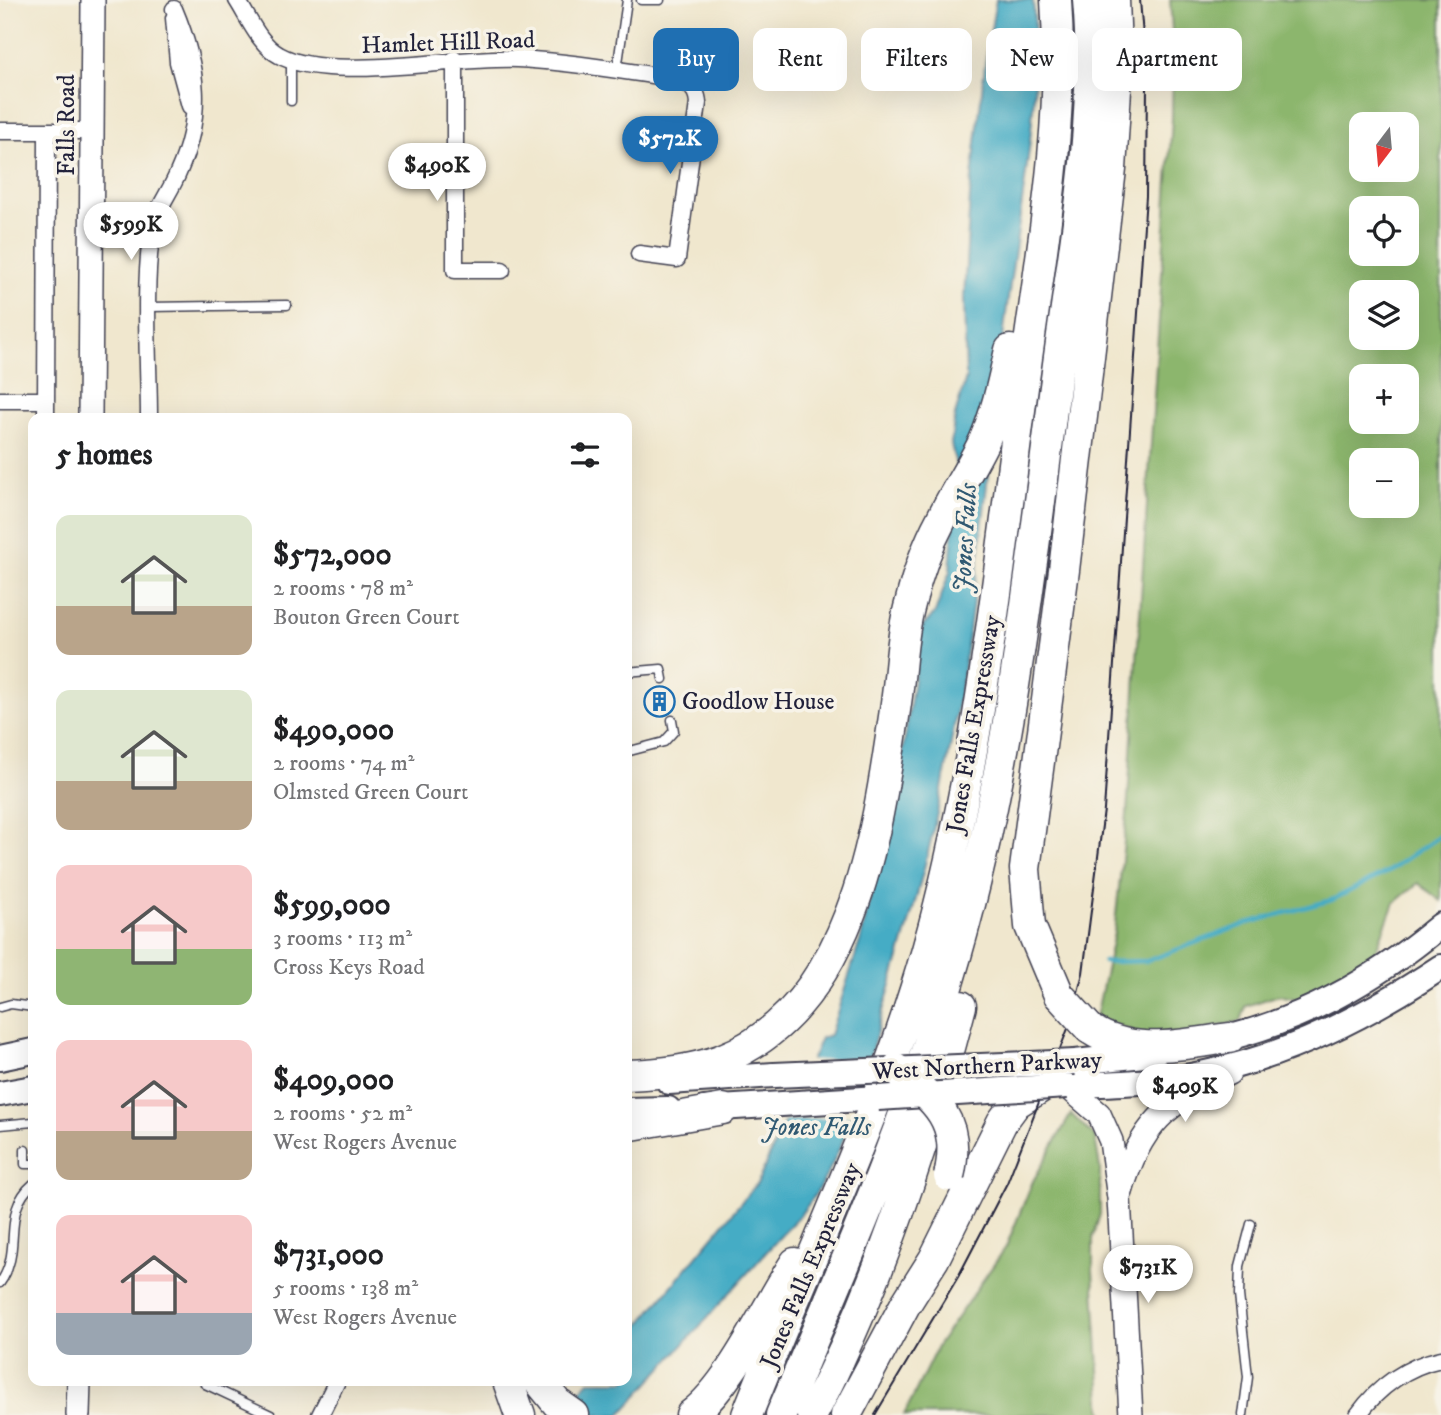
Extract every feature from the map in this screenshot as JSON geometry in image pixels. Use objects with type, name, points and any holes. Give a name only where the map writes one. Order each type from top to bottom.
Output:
[{"type":"highway","name":"Jones Falls Expressway","points":[[747,1415],[867,1127],[927,949],[961,810],[985,667],[1052,165],[1059,76],[1056,0]]},
{"type":"highway","name":"Jones Falls Expressway","points":[[781,1415],[870,1204],[922,1068],[957,954],[992,816],[1015,685],[1083,166],[1090,74],[1088,0]]},
{"type":"highway","points":[[1114,0],[1115,28]]},
{"type":"highway","points":[[1114,91],[1111,169],[1061,596],[1025,869],[1030,926],[1059,995],[1067,1007],[1093,1031],[1108,1039],[1150,1047],[1229,1038]]},
{"type":"highway","points":[[632,1076],[695,1067],[720,1060],[753,1044],[785,1017],[833,954],[845,931],[864,870],[890,742],[905,625],[930,542],[983,443],[1002,389],[1052,165]]},
{"type":"highway","points":[[812,1415],[886,1249],[950,1047],[972,957],[992,816]]},
{"type":"highway","points":[[897,1069],[929,1095],[945,1115],[951,1132],[959,1180]]},
{"type":"highway","points":[[632,1085],[665,1082]]},
{"type":"highway","points":[[846,1415],[905,1305],[959,1180],[1016,1104],[1053,1087]]},
{"type":"highway","points":[[632,1125],[723,1109]]},
{"type":"highway","points":[[691,1415],[708,1401],[725,1378],[841,1192]]},
{"type":"highway","points":[[543,1386],[574,1415]]},
{"type":"main road","name":"West Northern Parkway","points":[[632,1078],[665,1082],[1075,1062],[1168,1052],[1278,1025],[1326,1003],[1394,961],[1441,925]]},
{"type":"main road","name":"West Northern Parkway","points":[[632,1110],[723,1109],[1199,1075],[1258,1059],[1345,1023],[1441,967]]},
{"type":"main road","points":[[0,1058],[28,1052]]},
{"type":"main road","points":[[0,1094],[28,1089]]},
{"type":"street","name":"Falls Road","points":[[90,413],[93,0]]},
{"type":"street","name":"Hamlet Hill Road","points":[[237,0],[272,50],[291,60],[333,69],[454,60],[528,60],[617,70],[689,83],[698,95],[698,103],[677,259],[639,254]]},
{"type":"street","points":[[149,413],[152,228],[187,154],[193,115],[195,75],[173,4]]},
{"type":"street","points":[[454,60],[455,270],[502,270]]},
{"type":"street","points":[[0,131],[92,131]]},
{"type":"street","points":[[46,413],[47,131]]},
{"type":"street","points":[[0,400],[46,400]]},
{"type":"street","points":[[1119,1198],[1137,1144],[1152,1122],[1210,1082],[1258,1059]]},
{"type":"street","points":[[1053,1087],[1091,1105],[1107,1128],[1119,1198],[1131,1415]]},
{"type":"street","points":[[1359,1415],[1380,1390],[1404,1373],[1441,1359]]},
{"type":"street","points":[[78,1415],[79,1386]]},
{"type":"street","points":[[320,1415],[334,1386]]},
{"type":"lane","points":[[617,70],[627,0]]},
{"type":"lane","points":[[641,0],[660,0]]},
{"type":"lane","points":[[291,60],[291,101]]},
{"type":"lane","points":[[149,307],[287,305]]},
{"type":"lane","points":[[632,671],[661,669],[663,679]]},
{"type":"lane","points":[[632,750],[664,742],[674,731],[672,720]]},
{"type":"lane","points":[[0,1007],[11,1004],[28,1006]]},
{"type":"lane","points":[[0,1125],[28,1124]]},
{"type":"lane","points":[[25,1150],[25,1164],[28,1164]]},
{"type":"lane","points":[[0,1283],[9,1270],[13,1206],[19,1195],[28,1188]]},
{"type":"lane","points":[[1243,1415],[1248,1377],[1239,1295],[1240,1266],[1251,1224]]},
{"type":"lane","points":[[209,1386],[271,1415]]},
{"type":"green space","points":[[1170,0],[1441,0],[1441,901],[1418,883],[1394,903],[1374,955],[1297,999],[1279,995],[1246,1006],[1241,1021],[1171,1037],[1148,1037],[1096,1017],[1114,933],[1127,814],[1172,91],[1242,91],[1242,28],[1172,28]]},
{"type":"green space","points":[[1071,1114],[1095,1137],[1100,1168],[1100,1214],[1093,1237],[1093,1270],[1104,1415],[904,1415],[938,1345],[1006,1247],[1033,1181]]},
{"type":"water","name":"Jones Falls","points":[[996,0],[1033,0],[1034,28],[991,28]]},
{"type":"water","name":"Jones Falls","points":[[986,58],[986,91],[1034,91],[1028,161],[1005,322],[979,551],[955,722],[938,809],[916,897],[852,1116],[832,1165],[805,1209],[620,1415],[557,1415],[584,1386],[632,1386],[632,1334],[758,1182],[821,1038],[830,1035],[861,938],[882,848],[905,738],[922,627],[935,613],[950,571],[957,469],[951,444],[955,415],[966,378],[964,299],[970,195]]},
{"type":"pier","points":[[873,1058],[855,1116],[783,1121],[807,1061]]},
{"type":"waterway","points":[[1104,962],[1147,961],[1248,923],[1332,900],[1387,872],[1441,835]]},
{"type":"tram line","points":[[875,1415],[958,1277],[1007,1183],[1069,1026],[1083,973],[1104,810],[1146,196],[1147,84],[1140,0]]},
{"type":"place","name":"Goodlow House","points":[[659,701]]}]
